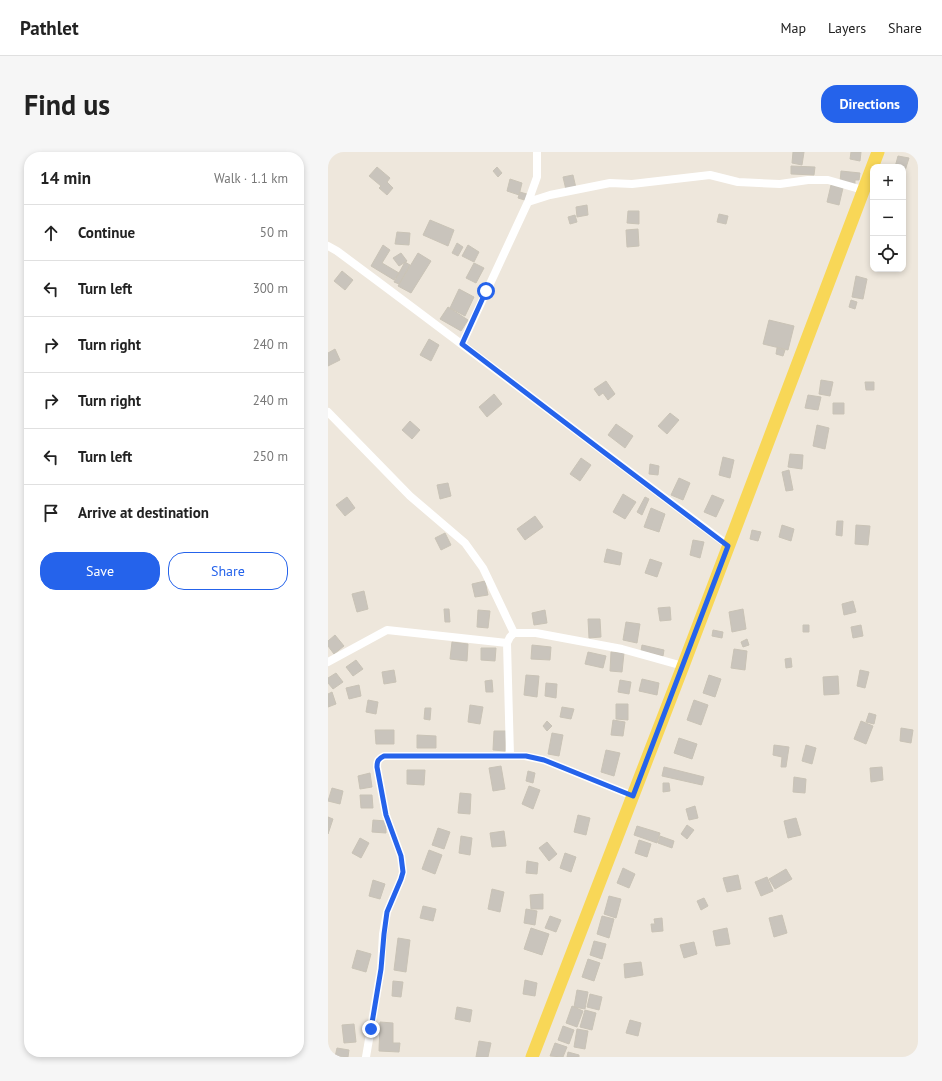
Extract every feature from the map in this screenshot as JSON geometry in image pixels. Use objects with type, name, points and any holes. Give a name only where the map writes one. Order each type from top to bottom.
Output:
[{"type":"main road","points":[[532,1057],[683,666],[878,152]]},
{"type":"street","points":[[462,344],[528,202],[537,177],[538,152]]},
{"type":"street","points":[[528,202],[550,195],[610,183],[632,184],[710,175],[738,182],[780,184],[808,180],[828,180],[863,190]]},
{"type":"street","points":[[328,246],[337,251],[462,344],[728,546]]},
{"type":"street","points":[[328,412],[410,496],[465,542],[482,568],[514,633]]},
{"type":"street","points":[[328,662],[387,630],[507,643]]},
{"type":"street","points":[[510,756],[507,643],[514,633],[536,633],[622,649],[683,666]]},
{"type":"street","points":[[366,1057],[381,969],[387,912],[403,872],[401,856],[386,815],[377,767],[377,762],[380,758],[384,756],[526,756],[544,760],[633,796]]},
{"type":"building","points":[[793,152],[804,152],[802,165],[792,163]]},
{"type":"building","points":[[851,152],[861,152],[860,161],[850,159]]},
{"type":"building","points":[[898,156],[909,158],[906,168],[906,164],[896,164]]},
{"type":"building","points":[[791,166],[815,167],[814,175],[791,174]]},
{"type":"building","points":[[377,167],[390,178],[387,182],[393,188],[387,195],[379,188],[381,186],[369,176]]},
{"type":"building","points":[[497,167],[502,173],[498,177],[493,171]]},
{"type":"building","points":[[841,171],[860,173],[859,180],[855,180],[855,184],[840,182]]},
{"type":"building","points":[[573,175],[576,188],[566,190],[563,177]]},
{"type":"building","points":[[510,179],[522,183],[519,195],[507,191]]},
{"type":"building","points":[[831,185],[843,188],[839,205],[827,202]]},
{"type":"building","points":[[520,192],[530,195],[528,201],[518,198]]},
{"type":"building","points":[[587,205],[588,215],[577,217],[576,207]]},
{"type":"building","points":[[628,211],[639,211],[639,224],[627,223]]},
{"type":"building","points":[[719,214],[728,216],[726,224],[717,222]]},
{"type":"building","points":[[575,215],[577,222],[570,224],[568,217]]},
{"type":"building","points":[[430,220],[454,230],[448,246],[423,235]]},
{"type":"building","points":[[638,229],[639,246],[627,247],[626,230]]},
{"type":"building","points":[[397,232],[410,233],[409,245],[395,244]]},
{"type":"building","points":[[457,243],[463,247],[458,256],[452,253]]},
{"type":"building","points":[[383,245],[390,250],[382,263],[399,273],[394,280],[371,266]]},
{"type":"building","points":[[468,245],[479,252],[474,262],[462,256]]},
{"type":"building","points":[[401,253],[407,261],[399,266],[393,258]]},
{"type":"building","points":[[418,253],[431,261],[411,293],[398,286]]},
{"type":"building","points":[[405,262],[410,265],[399,284],[394,282]]},
{"type":"building","points":[[474,263],[484,268],[476,283],[466,278]]},
{"type":"building","points":[[342,271],[353,280],[345,290],[334,281]]},
{"type":"building","points":[[856,276],[867,279],[863,299],[852,297]]},
{"type":"building","points":[[459,289],[474,297],[465,316],[450,308]]},
{"type":"building","points":[[851,300],[857,302],[855,309],[849,307]]},
{"type":"building","points":[[448,307],[468,320],[461,331],[440,319]]},
{"type":"building","points":[[769,320],[794,326],[788,350],[763,344]]},
{"type":"building","points":[[429,339],[439,345],[431,361],[420,355]]},
{"type":"building","points":[[777,348],[785,350],[783,356],[776,354]]},
{"type":"building","points":[[335,349],[340,360],[328,366],[328,353]]},
{"type":"building","points":[[821,380],[833,382],[830,396],[819,394]]},
{"type":"building","points":[[606,381],[615,394],[608,400],[603,393],[599,396],[594,389]]},
{"type":"building","points":[[865,382],[874,382],[874,390],[866,390]]},
{"type":"building","points":[[494,394],[502,404],[487,417],[479,407]]},
{"type":"building","points":[[808,395],[821,397],[818,410],[805,408]]},
{"type":"building","points":[[833,403],[844,403],[844,414],[833,414]]},
{"type":"building","points":[[670,413],[679,420],[667,434],[658,426]]},
{"type":"building","points":[[410,421],[420,430],[412,439],[402,430]]},
{"type":"building","points":[[616,424],[633,436],[625,448],[608,435]]},
{"type":"building","points":[[817,425],[829,428],[825,449],[813,446]]},
{"type":"building","points":[[790,454],[803,455],[802,469],[788,467]]},
{"type":"building","points":[[723,457],[734,460],[730,478],[719,475]]},
{"type":"building","points":[[581,458],[591,465],[580,481],[570,474]]},
{"type":"building","points":[[650,464],[659,466],[658,475],[649,474]]},
{"type":"building","points":[[789,470],[793,490],[786,491],[782,472]]},
{"type":"building","points":[[679,478],[690,483],[683,500],[671,495]]},
{"type":"building","points":[[448,483],[451,496],[440,499],[437,485]]},
{"type":"building","points":[[623,494],[636,502],[625,519],[613,512]]},
{"type":"building","points":[[712,495],[724,500],[716,517],[704,512]]},
{"type":"building","points":[[347,497],[355,508],[345,516],[336,505]]},
{"type":"building","points":[[645,497],[649,499],[642,515],[637,512]]},
{"type":"building","points":[[651,508],[665,514],[659,532],[644,527]]},
{"type":"building","points":[[535,516],[543,527],[525,540],[517,529]]},
{"type":"building","points":[[837,521],[843,521],[842,536],[836,535]]},
{"type":"building","points":[[782,525],[794,529],[791,541],[779,537]]},
{"type":"building","points":[[856,525],[870,526],[868,545],[855,544]]},
{"type":"building","points":[[752,530],[761,532],[758,541],[750,539]]},
{"type":"building","points":[[445,533],[451,545],[441,550],[435,538]]},
{"type":"building","points":[[693,540],[704,542],[700,558],[690,555]]},
{"type":"building","points":[[607,549],[622,553],[620,565],[604,562]]},
{"type":"building","points":[[650,559],[662,563],[657,577],[645,573]]},
{"type":"building","points":[[485,581],[488,595],[475,597],[472,584]]},
{"type":"building","points":[[364,591],[368,609],[357,612],[352,594]]},
{"type":"building","points":[[853,601],[856,612],[844,615],[842,604]]},
{"type":"building","points":[[670,607],[671,620],[660,621],[658,608]]},
{"type":"building","points":[[444,609],[449,609],[450,622],[445,622]]},
{"type":"building","points":[[743,609],[746,629],[732,632],[729,612]]},
{"type":"building","points":[[478,610],[490,611],[488,628],[477,627]]},
{"type":"building","points":[[545,610],[547,623],[534,625],[532,613]]},
{"type":"building","points":[[588,619],[600,619],[601,637],[589,638]]},
{"type":"building","points":[[626,622],[640,624],[637,643],[623,640]]},
{"type":"building","points":[[803,625],[809,625],[809,632],[803,632]]},
{"type":"building","points":[[861,625],[863,636],[853,638],[851,627]]},
{"type":"building","points":[[713,630],[723,632],[722,638],[712,636]]},
{"type":"building","points":[[335,635],[344,646],[334,654],[328,646],[328,641]]},
{"type":"building","points":[[747,639],[749,645],[743,647],[741,642]]},
{"type":"building","points":[[452,642],[468,644],[467,661],[450,659]]},
{"type":"building","points":[[532,645],[551,647],[550,660],[531,659]]},
{"type":"building","points":[[642,645],[664,650],[663,656],[641,651]]},
{"type":"building","points":[[481,648],[496,648],[495,661],[481,660]]},
{"type":"building","points":[[734,649],[747,651],[745,670],[731,668]]},
{"type":"building","points":[[588,652],[606,656],[603,668],[585,664]]},
{"type":"building","points":[[611,652],[624,653],[622,672],[610,671]]},
{"type":"building","points":[[791,658],[792,667],[786,668],[785,659]]},
{"type":"building","points":[[356,660],[363,669],[353,676],[346,667]]},
{"type":"building","points":[[394,670],[396,682],[384,684],[382,672]]},
{"type":"building","points":[[860,670],[869,672],[865,688],[857,686]]},
{"type":"building","points":[[336,673],[343,682],[333,689],[328,683],[328,678]]},
{"type":"building","points":[[526,675],[539,676],[537,697],[524,695]]},
{"type":"building","points":[[709,675],[721,679],[715,697],[703,693]]},
{"type":"building","points":[[838,676],[839,694],[824,695],[823,677]]},
{"type":"building","points":[[642,679],[659,683],[657,695],[639,691]]},
{"type":"building","points":[[492,680],[493,692],[486,692],[485,681]]},
{"type":"building","points":[[620,680],[631,682],[629,694],[618,692]]},
{"type":"building","points":[[546,683],[557,684],[556,698],[545,696]]},
{"type":"building","points":[[359,685],[361,696],[349,699],[346,688]]},
{"type":"building","points":[[332,692],[336,704],[328,707],[328,694]]},
{"type":"building","points":[[368,700],[378,702],[376,714],[366,712]]},
{"type":"building","points":[[694,700],[708,705],[701,725],[687,720]]},
{"type":"building","points":[[616,704],[628,704],[628,720],[616,719]]},
{"type":"building","points":[[470,705],[483,707],[480,724],[468,722]]},
{"type":"building","points":[[562,707],[574,709],[571,719],[560,717]]},
{"type":"building","points":[[425,708],[431,708],[430,720],[424,719]]},
{"type":"building","points":[[869,713],[876,715],[874,724],[866,722]]},
{"type":"building","points":[[613,720],[625,722],[623,736],[611,735]]},
{"type":"building","points":[[547,721],[552,726],[547,731],[543,726]]},
{"type":"building","points":[[861,721],[873,726],[866,744],[854,739]]},
{"type":"building","points":[[901,728],[913,730],[911,743],[900,741]]},
{"type":"building","points":[[375,730],[394,730],[394,744],[376,744]]},
{"type":"building","points":[[494,731],[506,731],[505,751],[493,750]]},
{"type":"building","points":[[552,733],[563,735],[559,756],[548,754]]},
{"type":"building","points":[[417,735],[436,736],[436,748],[417,748]]},
{"type":"building","points":[[679,738],[697,744],[692,759],[674,753]]},
{"type":"building","points":[[774,745],[789,747],[786,767],[781,767],[782,757],[773,755]]},
{"type":"building","points":[[806,745],[816,748],[812,764],[802,761]]},
{"type":"building","points":[[606,750],[620,753],[614,776],[601,772]]},
{"type":"building","points":[[501,766],[505,789],[493,791],[489,768]]},
{"type":"building","points":[[664,767],[704,777],[702,785],[662,776]]},
{"type":"building","points":[[882,767],[883,780],[871,782],[870,768]]},
{"type":"building","points":[[407,770],[425,770],[424,785],[407,784]]},
{"type":"building","points":[[528,771],[535,773],[533,783],[526,781]]},
{"type":"building","points":[[370,773],[372,787],[360,789],[358,776]]},
{"type":"building","points":[[794,777],[806,779],[805,793],[793,792]]},
{"type":"building","points":[[663,783],[669,783],[670,791],[663,792]]},
{"type":"building","points":[[529,786],[540,790],[533,809],[522,804]]},
{"type":"building","points":[[332,788],[343,791],[340,804],[328,801]]},
{"type":"building","points":[[460,793],[471,794],[470,814],[458,813]]},
{"type":"building","points":[[360,795],[372,795],[373,808],[361,808]]},
{"type":"building","points":[[695,806],[698,818],[689,820],[686,809]]},
{"type":"building","points":[[578,815],[590,818],[586,835],[574,832]]},
{"type":"building","points":[[328,817],[333,819],[328,834]]},
{"type":"building","points":[[796,818],[801,835],[788,838],[784,821]]},
{"type":"building","points":[[373,820],[386,821],[386,833],[372,832]]},
{"type":"building","points":[[687,825],[694,830],[687,839],[681,834]]},
{"type":"building","points":[[637,826],[660,833],[657,843],[634,835]]},
{"type":"building","points":[[438,828],[450,832],[444,849],[432,845]]},
{"type":"building","points":[[504,831],[506,846],[492,847],[490,833]]},
{"type":"building","points":[[461,836],[472,838],[470,855],[459,853]]},
{"type":"building","points":[[660,836],[674,841],[672,848],[658,843]]},
{"type":"building","points":[[360,838],[369,843],[361,858],[352,853]]},
{"type":"building","points":[[639,840],[651,844],[647,857],[635,853]]},
{"type":"building","points":[[547,842],[557,854],[549,861],[539,848]]},
{"type":"building","points":[[429,850],[442,855],[435,874],[422,869]]},
{"type":"building","points":[[565,853],[576,857],[571,872],[560,868]]},
{"type":"building","points":[[527,861],[538,863],[537,874],[526,873]]},
{"type":"building","points":[[623,868],[635,874],[629,888],[617,883]]},
{"type":"building","points":[[786,869],[792,879],[775,889],[769,879]]},
{"type":"building","points":[[738,875],[741,889],[727,892],[723,878]]},
{"type":"building","points":[[767,877],[773,891],[761,896],[755,882]]},
{"type":"building","points":[[373,880],[385,884],[380,899],[369,896]]},
{"type":"building","points":[[492,889],[504,892],[500,912],[488,909]]},
{"type":"building","points":[[543,894],[543,909],[531,909],[530,895]]},
{"type":"building","points":[[609,896],[621,899],[616,918],[604,914]]},
{"type":"building","points":[[704,898],[708,906],[701,910],[697,901]]},
{"type":"building","points":[[423,906],[436,909],[433,921],[420,918]]},
{"type":"building","points":[[526,909],[537,911],[535,925],[524,923]]},
{"type":"building","points":[[782,915],[787,933],[774,937],[769,918]]},
{"type":"building","points":[[550,916],[561,920],[556,932],[545,928]]},
{"type":"building","points":[[602,916],[614,919],[609,938],[597,934]]},
{"type":"building","points":[[662,918],[663,931],[652,932],[651,924],[655,924],[654,919]]},
{"type":"building","points":[[531,928],[549,934],[542,955],[524,949]]},
{"type":"building","points":[[727,928],[730,944],[716,946],[713,931]]},
{"type":"building","points":[[398,938],[410,940],[406,972],[394,970]]},
{"type":"building","points":[[594,941],[606,944],[602,959],[590,955]]},
{"type":"building","points":[[694,942],[697,954],[684,958],[680,945]]},
{"type":"building","points":[[357,950],[371,954],[366,972],[352,968]]},
{"type":"building","points":[[588,959],[600,963],[594,981],[582,977]]},
{"type":"building","points":[[641,962],[643,975],[625,978],[624,964]]},
{"type":"building","points":[[525,980],[537,983],[535,996],[523,994]]},
{"type":"building","points":[[393,981],[403,982],[401,997],[392,996]]},
{"type":"building","points":[[577,990],[588,992],[585,1009],[574,1007]]},
{"type":"building","points":[[590,994],[602,997],[599,1010],[587,1007]]},
{"type":"building","points":[[572,1006],[583,1011],[577,1027],[566,1023]]},
{"type":"building","points":[[457,1007],[472,1010],[470,1022],[455,1019]]},
{"type":"building","points":[[585,1010],[596,1013],[592,1030],[580,1027]]},
{"type":"building","points":[[630,1020],[641,1023],[638,1036],[626,1033]]},
{"type":"building","points":[[380,1022],[393,1023],[393,1043],[400,1043],[399,1052],[379,1051]]},
{"type":"building","points":[[354,1024],[356,1042],[344,1043],[342,1025]]},
{"type":"building","points":[[563,1026],[574,1030],[569,1044],[558,1040]]},
{"type":"building","points":[[577,1029],[588,1031],[585,1049],[574,1047]]},
{"type":"building","points":[[479,1041],[491,1043],[488,1057],[476,1057]]},
{"type":"building","points":[[555,1043],[567,1047],[563,1057],[550,1056]]},
{"type":"building","points":[[337,1048],[349,1050],[348,1057],[335,1057]]},
{"type":"building","points":[[568,1052],[579,1055],[579,1057],[567,1057]]},
{"type":"route","points":[[371,1029],[381,969],[387,912],[403,872],[401,856],[386,815],[377,762],[384,756],[526,756],[544,760],[633,796],[728,546],[462,344],[486,291]]}]
